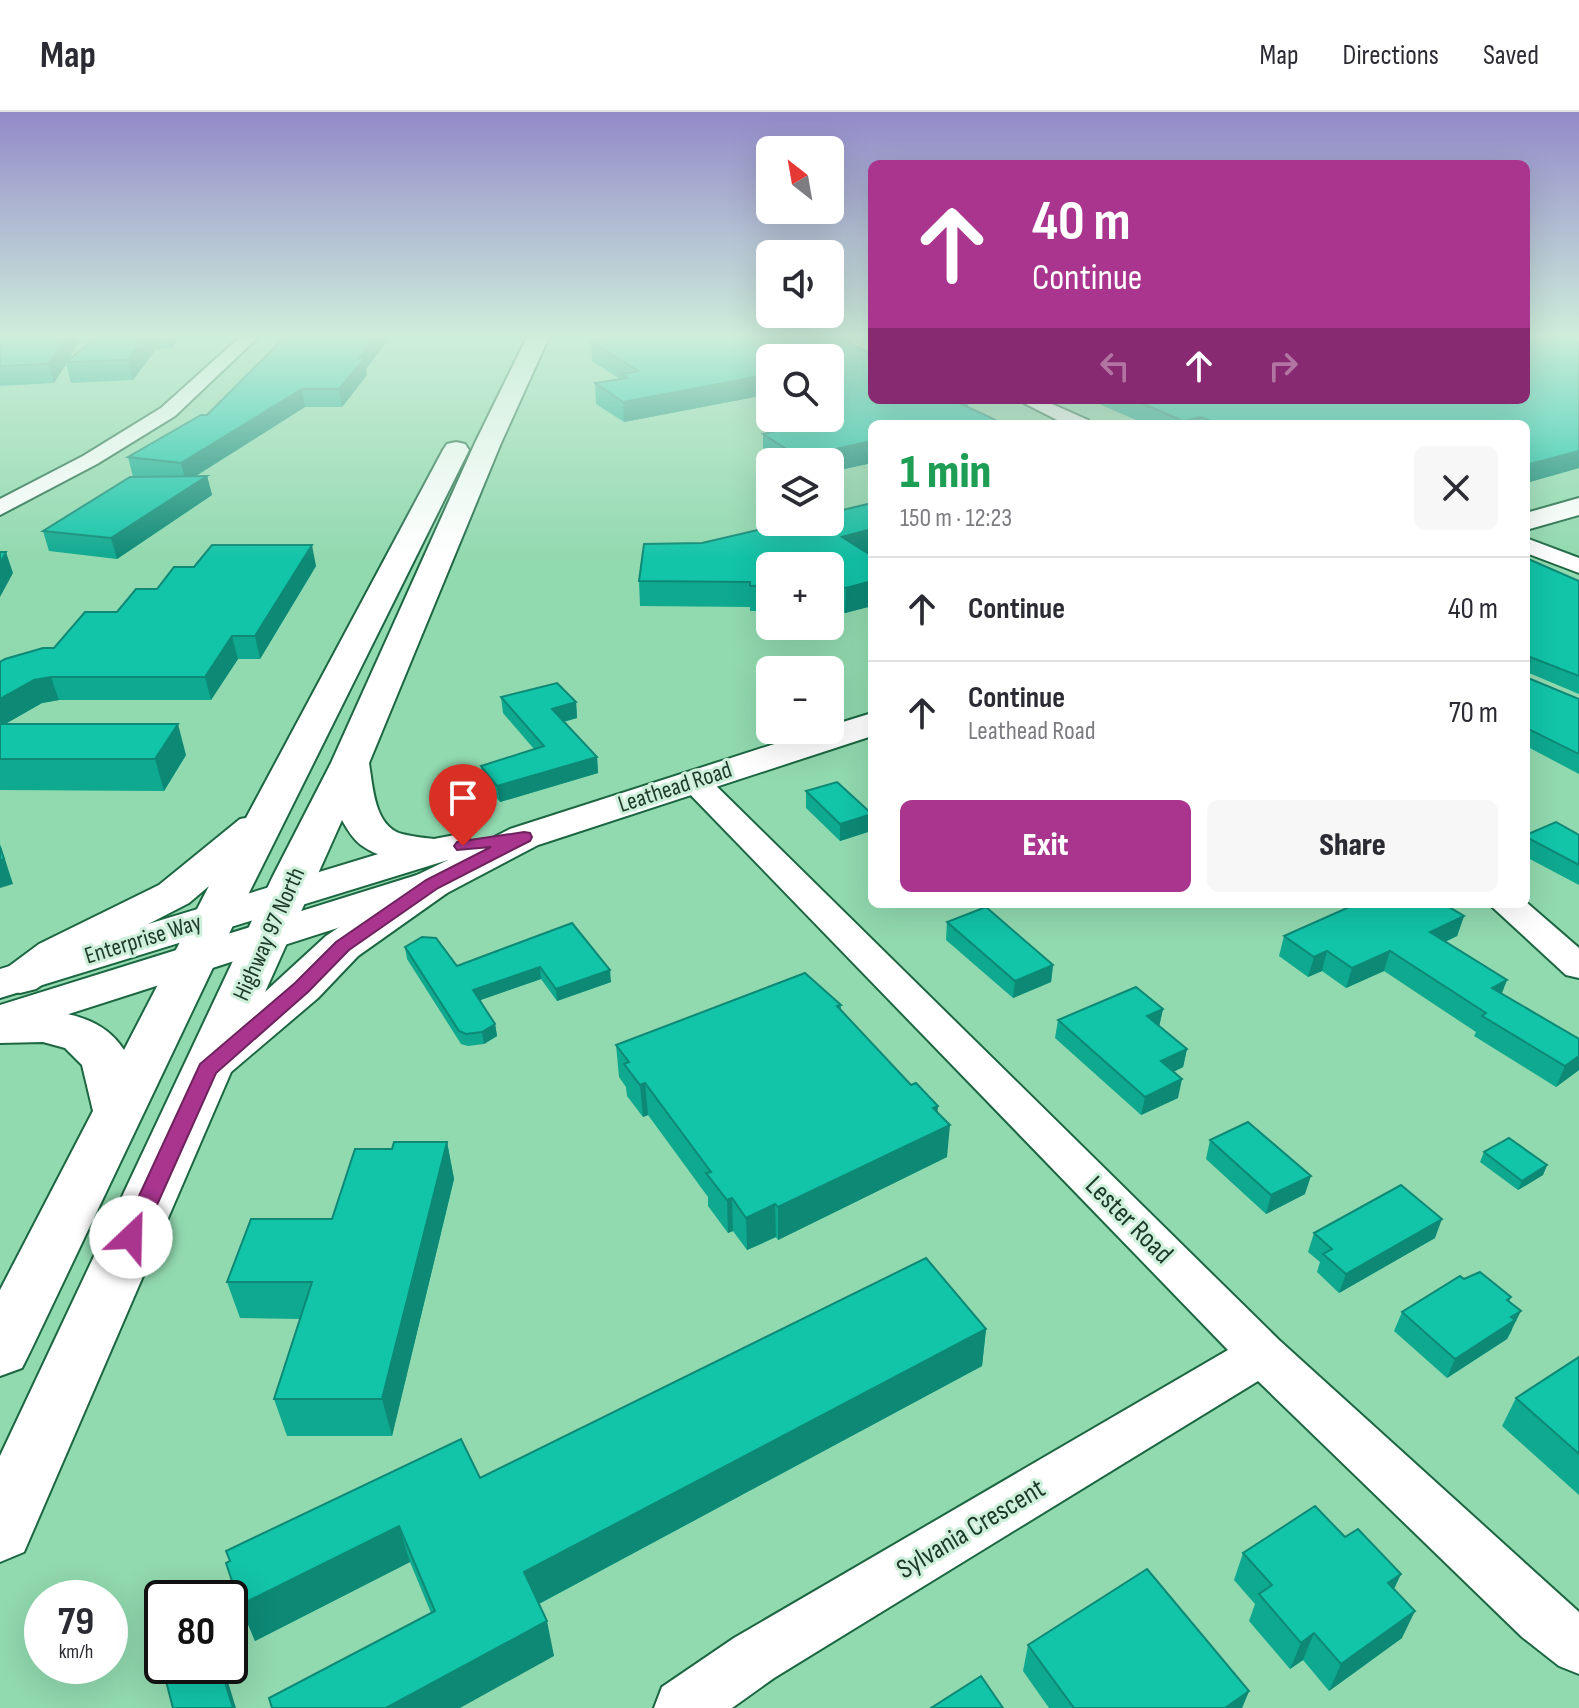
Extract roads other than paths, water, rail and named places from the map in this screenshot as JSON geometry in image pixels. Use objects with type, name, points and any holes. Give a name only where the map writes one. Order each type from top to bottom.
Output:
[{"type":"highway","name":"Highway 97 North","points":[[0,1530],[277,916],[350,763],[503,411]]},
{"type":"highway","points":[[0,1350],[204,938],[466,431]]},
{"type":"highway","points":[[208,1069],[432,867],[385,843],[370,831],[361,817],[350,763]]},
{"type":"highway","points":[[10,981],[55,954],[174,894],[268,816]]},
{"type":"highway","points":[[0,1024],[43,1025],[76,1031],[104,1058],[119,1112]]},
{"type":"street","points":[[0,508],[90,460],[169,411]]},
{"type":"street","points":[[1053,411],[1072,420]]},
{"type":"street","points":[[1530,521],[1579,506]]},
{"type":"street","points":[[1530,547],[1579,566]]},
{"type":"street","name":"Leathead Road","points":[[204,938],[868,725]]},
{"type":"street","name":"Lester Road","points":[[693,780],[1262,1354],[1542,1618],[1579,1646]]},
{"type":"street","points":[[1512,908],[1579,967]]},
{"type":"street","name":"Enterprise Way","points":[[10,981],[204,938]]},
{"type":"street","name":"Enterprise Way","points":[[0,1024],[204,938]]},
{"type":"street","name":"Sylvania Crescent","points":[[683,1708],[754,1658],[1262,1354]]}]
